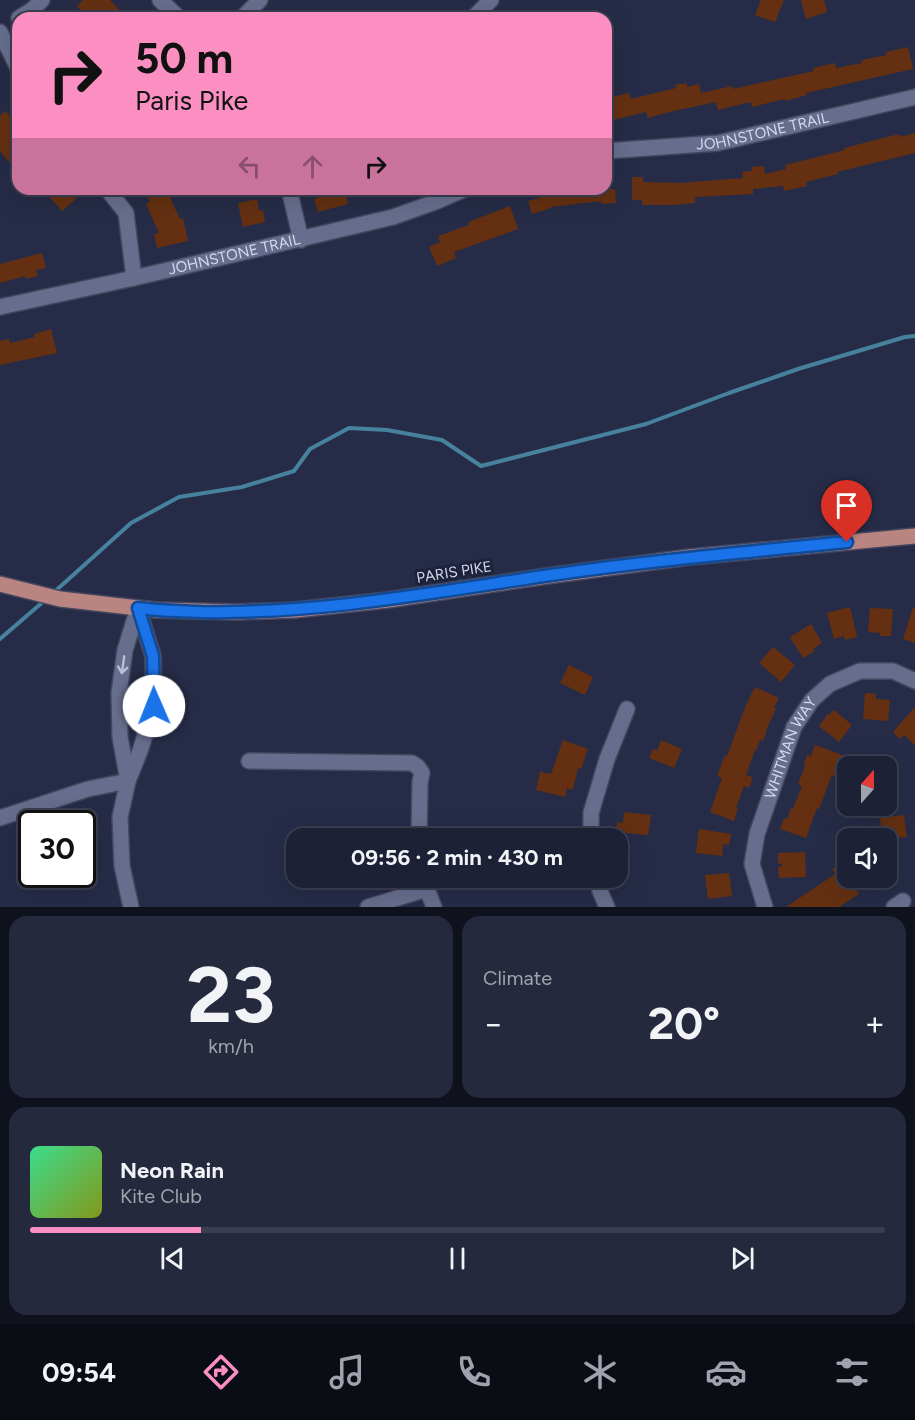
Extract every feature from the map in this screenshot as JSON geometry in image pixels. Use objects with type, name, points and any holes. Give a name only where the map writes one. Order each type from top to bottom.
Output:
[{"type":"main road","name":"PARIS PIKE","points":[[0,584],[60,599],[156,610],[236,612],[295,610],[388,600],[690,557],[915,536]]},
{"type":"street","points":[[29,12],[42,0]]},
{"type":"street","points":[[160,0],[173,12]]},
{"type":"street","points":[[248,12],[260,0]]},
{"type":"street","points":[[479,12],[491,0]]},
{"type":"street","points":[[0,32],[12,56]]},
{"type":"street","name":"JOHNSTONE TRAIL","points":[[612,151],[718,143],[915,97]]},
{"type":"street","points":[[112,195],[126,213],[134,278]]},
{"type":"street","points":[[290,195],[301,240]]},
{"type":"street","name":"JOHNSTONE TRAIL","points":[[0,307],[301,240],[393,217],[451,195]]},
{"type":"street","points":[[128,781],[120,736],[119,693],[125,650],[138,608]]},
{"type":"street","points":[[131,907],[122,866],[120,817],[128,781],[154,706],[153,656],[138,608]]},
{"type":"street","name":"WHITMAN WAY","points":[[765,907],[752,864],[757,834],[794,727],[812,700],[830,684],[860,671],[893,670],[915,681]]},
{"type":"street","points":[[591,828],[591,813],[607,759],[627,709]]},
{"type":"street","points":[[249,762],[412,763],[422,773],[419,828]]},
{"type":"street","points":[[0,818],[88,789],[128,781]]},
{"type":"street","points":[[368,907],[416,888]]},
{"type":"street","points":[[427,888],[434,907]]},
{"type":"street","points":[[600,888],[607,907]]},
{"type":"building","points":[[83,0],[110,0],[121,12],[82,12],[77,6]]},
{"type":"building","points":[[761,0],[784,0],[775,22],[755,15]]},
{"type":"building","points":[[801,0],[824,0],[827,12],[806,19]]},
{"type":"building","points":[[908,47],[913,69],[752,107],[751,102],[718,110],[716,102],[648,118],[646,112],[613,120],[612,97],[629,93],[631,99],[687,83],[687,87],[699,84],[701,93],[732,86],[733,89],[814,71],[813,68],[835,63],[836,68],[862,63],[862,60],[887,55],[886,52]]},
{"type":"building","points":[[5,111],[12,118],[12,165],[0,151],[0,116]]},
{"type":"building","points":[[915,133],[915,153],[837,172],[838,174],[806,182],[807,186],[784,191],[783,186],[753,189],[753,194],[695,197],[695,203],[674,205],[642,205],[642,200],[632,200],[632,177],[643,177],[643,182],[679,183],[743,178],[742,172],[752,171],[751,167],[764,166],[765,174],[786,169],[785,165],[845,150],[844,148],[899,134],[900,137]]},
{"type":"building","points":[[612,189],[615,189],[616,203],[601,204],[601,201],[551,207],[532,214],[528,201],[539,198],[538,195],[612,195]]},
{"type":"building","points":[[47,195],[74,195],[77,198],[62,211]]},
{"type":"building","points":[[146,195],[169,195],[180,219],[183,218],[188,241],[157,248],[154,234],[159,233],[146,204],[150,202]]},
{"type":"building","points":[[317,195],[346,195],[348,204],[318,212],[314,199],[318,198]]},
{"type":"building","points":[[257,199],[259,211],[263,210],[265,222],[243,227],[238,203]]},
{"type":"building","points":[[510,206],[518,229],[454,252],[456,258],[437,266],[429,247],[440,242],[438,236]]},
{"type":"building","points":[[42,253],[46,268],[36,270],[38,276],[26,279],[25,276],[0,283],[0,264]]},
{"type":"building","points":[[51,329],[57,353],[0,365],[0,341],[9,339],[10,343],[35,337],[34,334]]},
{"type":"building","points":[[850,607],[857,637],[845,640],[844,636],[834,639],[827,613]]},
{"type":"building","points":[[870,608],[893,609],[891,636],[880,636],[880,633],[868,632]]},
{"type":"building","points":[[913,608],[915,608],[915,643],[903,639]]},
{"type":"building","points":[[811,624],[822,643],[813,649],[815,651],[803,658],[790,637]]},
{"type":"building","points":[[773,647],[795,665],[781,682],[759,663]]},
{"type":"building","points":[[569,665],[593,677],[585,695],[560,683]]},
{"type":"building","points":[[755,687],[779,698],[763,741],[760,740],[755,750],[746,775],[753,777],[749,788],[744,786],[734,821],[710,812],[722,778],[717,776]]},
{"type":"building","points":[[865,693],[876,694],[876,699],[890,700],[888,721],[863,719]]},
{"type":"building","points":[[915,707],[915,745],[904,735],[900,739],[893,732]]},
{"type":"building","points":[[834,710],[852,725],[839,742],[819,726]]},
{"type":"building","points":[[563,740],[588,749],[581,769],[578,768],[573,790],[567,788],[565,797],[536,790],[540,772],[551,774]]},
{"type":"building","points":[[661,740],[682,749],[674,768],[649,758],[653,749],[657,751]]},
{"type":"building","points":[[815,745],[845,756],[837,756],[837,777],[832,775],[806,838],[780,829],[784,818],[787,819],[791,808],[793,809],[802,786],[798,784],[807,755],[811,756]]},
{"type":"building","points":[[624,812],[651,815],[648,835],[628,833],[628,828],[616,828],[617,822],[623,823]]},
{"type":"building","points":[[904,815],[907,837],[897,838],[897,828],[881,828],[880,818]]},
{"type":"building","points":[[699,829],[731,834],[729,845],[723,844],[722,856],[696,853]]},
{"type":"building","points":[[805,852],[806,877],[779,878],[778,867],[782,864],[778,863],[778,853]]},
{"type":"building","points":[[837,866],[837,888],[855,888],[859,894],[839,907],[786,907],[835,874],[832,869]]},
{"type":"building","points":[[729,873],[732,896],[708,899],[705,875]]},
{"type":"waterway","points":[[52,594],[131,523],[179,497],[242,487],[294,471],[310,449],[349,428],[387,430],[442,440],[481,466],[646,424],[798,369],[915,336]]},
{"type":"waterway","points":[[0,639],[44,601]]},
{"type":"route","points":[[154,706],[153,656],[138,608],[236,612],[295,610],[388,600],[690,557],[847,542]]}]
